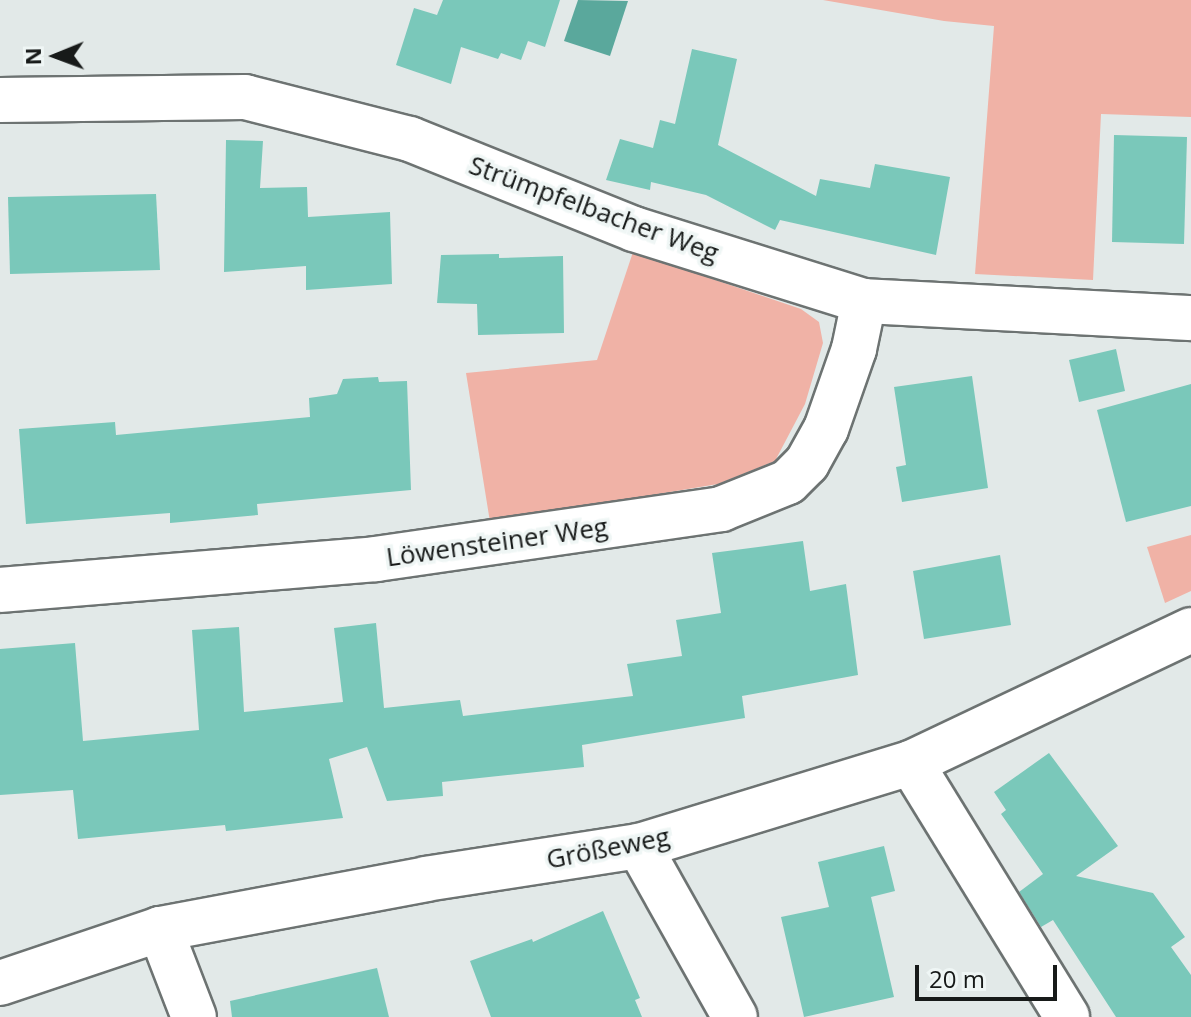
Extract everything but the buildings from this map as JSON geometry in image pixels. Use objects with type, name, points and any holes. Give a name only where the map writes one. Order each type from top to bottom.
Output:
[{"type":"street","name":"Strümpfelbacher Weg","points":[[0,100],[245,97],[410,139],[634,229],[864,301],[1191,318]]},
{"type":"street","name":"Löwensteiner Weg","points":[[0,590],[376,559],[721,509],[788,482],[807,463],[826,429],[836,402],[854,349],[864,301]]},
{"type":"street","name":"Größeweg","points":[[0,983],[160,929],[426,879],[639,846],[911,763],[1191,630]]},
{"type":"street","points":[[911,763],[1067,1017]]},
{"type":"street","points":[[639,846],[735,1017]]},
{"type":"street","points":[[160,929],[194,1017]]},
{"type":"shaded area","points":[[578,0],[628,1],[610,56],[564,41]]},
{"type":"shaded area","points":[[823,0],[1191,0],[1191,117],[1101,114],[1093,280],[975,274],[994,26],[944,21]]},
{"type":"shaded area","points":[[633,252],[801,309],[819,322],[823,343],[805,404],[775,461],[718,484],[490,522],[466,373],[597,360]]},
{"type":"shaded area","points":[[1191,535],[1191,591],[1165,603],[1147,547]]}]
